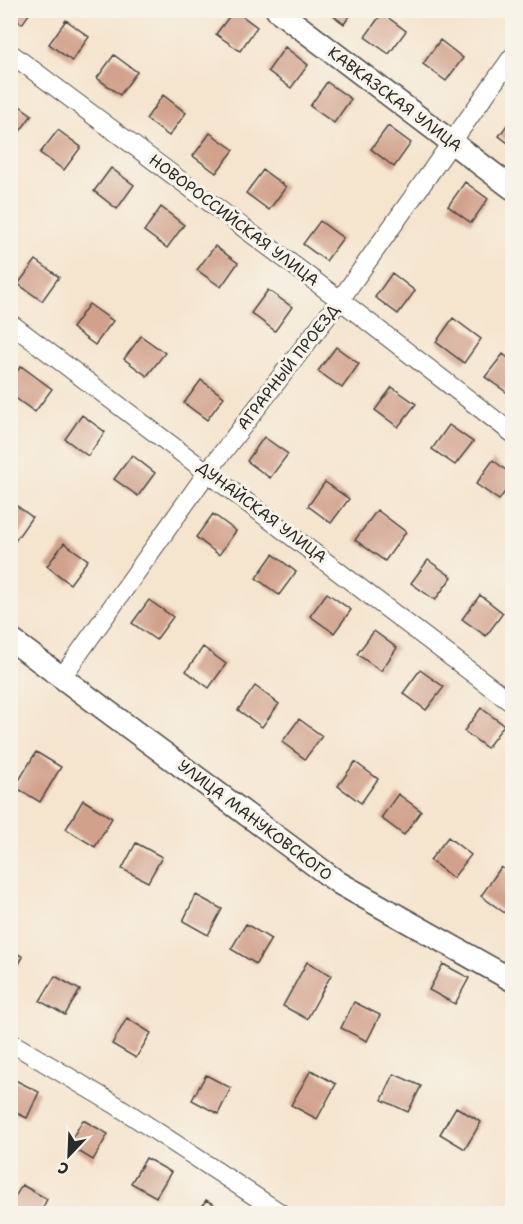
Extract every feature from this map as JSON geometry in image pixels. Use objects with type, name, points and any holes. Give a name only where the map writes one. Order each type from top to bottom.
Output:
[{"type":"street","name":"КАВКАЗСКАЯ УЛИЦА","points":[[277,10],[513,188]]},
{"type":"street","name":"НОВОРОССИЙСКАЯ УЛИЦА","points":[[10,53],[340,300],[513,433]]},
{"type":"street","name":"АГРАРНЫЙ ПРОЕЗД","points":[[62,677],[208,470],[340,300],[513,57]]},
{"type":"street","name":"ДУНАЙСКАЯ УЛИЦА","points":[[10,323],[208,470],[513,703]]},
{"type":"street","name":"УЛИЦА МАНУКОВСКОГО","points":[[10,639],[339,883],[513,980]]},
{"type":"street","points":[[10,1042],[116,1105],[282,1214]]},
{"type":"building","points":[[10,10],[32,10],[22,24],[10,15]]},
{"type":"building","points":[[234,10],[257,27],[240,51],[216,34]]},
{"type":"building","points":[[326,10],[354,10],[344,24]]},
{"type":"building","points":[[382,13],[406,31],[389,54],[365,37]]},
{"type":"building","points":[[66,20],[89,37],[72,61],[49,44]]},
{"type":"building","points":[[440,40],[463,58],[446,81],[423,64]]},
{"type":"building","points":[[285,47],[308,65],[291,88],[268,71]]},
{"type":"building","points":[[114,55],[137,72],[120,95],[97,78]]},
{"type":"building","points":[[327,82],[351,99],[334,123],[310,106]]},
{"type":"building","points":[[163,95],[186,113],[169,136],[146,119]]},
{"type":"building","points":[[10,99],[32,115],[15,138],[10,135]]},
{"type":"building","points":[[512,118],[512,146],[499,136]]},
{"type":"building","points":[[388,126],[411,143],[394,167],[371,149]]},
{"type":"building","points":[[58,130],[81,147],[64,170],[40,153]]},
{"type":"building","points":[[210,133],[234,150],[216,173],[193,156]]},
{"type":"building","points":[[111,168],[134,185],[117,209],[94,191]]},
{"type":"building","points":[[263,170],[286,187],[269,210],[246,193]]},
{"type":"building","points":[[465,182],[488,199],[471,223],[448,206]]},
{"type":"building","points":[[161,207],[184,225],[167,248],[144,231]]},
{"type":"building","points":[[320,221],[343,238],[326,261],[303,244]]},
{"type":"building","points":[[215,246],[238,263],[221,287],[197,270]]},
{"type":"building","points":[[36,260],[59,277],[42,301],[18,284]]},
{"type":"building","points":[[392,273],[415,291],[398,314],[375,297]]},
{"type":"building","points":[[268,290],[292,307],[275,331],[251,313]]},
{"type":"building","points":[[89,304],[113,321],[95,345],[72,328]]},
{"type":"building","points":[[453,318],[481,339],[464,363],[436,342]]},
{"type":"building","points":[[141,336],[165,353],[147,376],[124,359]]},
{"type":"building","points":[[336,347],[359,364],[342,388],[318,371]]},
{"type":"building","points":[[503,354],[512,361],[512,389],[509,394],[485,377]]},
{"type":"building","points":[[21,366],[52,389],[35,412],[10,394],[10,381]]},
{"type":"building","points":[[201,380],[224,397],[207,420],[184,403]]},
{"type":"building","points":[[392,387],[416,404],[398,427],[375,410]]},
{"type":"building","points":[[82,415],[105,432],[88,456],[65,439]]},
{"type":"building","points":[[449,425],[473,442],[455,465],[432,449]]},
{"type":"building","points":[[264,437],[288,454],[270,478],[247,461]]},
{"type":"building","points":[[132,455],[155,473],[138,496],[114,479]]},
{"type":"building","points":[[493,460],[512,475],[512,482],[499,500],[476,484]]},
{"type":"building","points":[[325,482],[349,499],[331,523],[308,506]]},
{"type":"building","points":[[10,501],[32,517],[15,541],[10,537]]},
{"type":"building","points":[[377,510],[406,532],[385,561],[355,540]]},
{"type":"building","points":[[213,514],[236,531],[219,555],[196,537]]},
{"type":"building","points":[[64,543],[88,560],[70,584],[47,566]]},
{"type":"building","points":[[273,554],[296,572],[279,595],[256,578]]},
{"type":"building","points":[[428,560],[452,577],[435,600],[411,583]]},
{"type":"building","points":[[327,593],[351,610],[334,633],[310,616]]},
{"type":"building","points":[[480,595],[503,613],[486,636],[462,619]]},
{"type":"building","points":[[149,600],[173,617],[156,640],[132,623]]},
{"type":"building","points":[[374,631],[397,648],[381,671],[357,654]]},
{"type":"building","points":[[203,647],[226,664],[209,688],[186,671]]},
{"type":"building","points":[[420,670],[444,687],[426,710],[403,693]]},
{"type":"building","points":[[255,686],[279,704],[262,727],[238,710]]},
{"type":"building","points":[[481,708],[504,725],[487,748],[464,731]]},
{"type":"building","points":[[299,719],[322,736],[305,759],[282,742]]},
{"type":"building","points":[[36,752],[61,767],[40,802],[15,787]]},
{"type":"building","points":[[355,762],[378,779],[361,803],[338,786]]},
{"type":"building","points":[[398,794],[421,811],[404,835],[381,818]]},
{"type":"building","points":[[83,800],[112,818],[95,847],[66,829]]},
{"type":"building","points":[[448,837],[471,855],[453,878],[430,860]]},
{"type":"building","points":[[136,843],[162,857],[148,882],[122,869]]},
{"type":"building","points":[[501,867],[512,875],[512,912],[509,916],[481,896]]},
{"type":"building","points":[[196,895],[222,909],[208,935],[183,921]]},
{"type":"building","points":[[246,924],[271,939],[256,964],[231,949]]},
{"type":"building","points":[[10,949],[23,957],[10,979]]},
{"type":"building","points":[[307,962],[331,975],[307,1019],[283,1006]]},
{"type":"building","points":[[443,964],[469,978],[455,1004],[429,990]]},
{"type":"building","points":[[55,976],[80,990],[65,1015],[40,1001]]},
{"type":"building","points":[[354,1002],[380,1015],[367,1041],[341,1028]]},
{"type":"building","points":[[127,1018],[151,1033],[136,1058],[112,1044]]},
{"type":"building","points":[[311,1070],[336,1084],[317,1119],[291,1105]]},
{"type":"building","points":[[394,1074],[421,1086],[408,1112],[382,1100]]},
{"type":"building","points":[[206,1075],[231,1088],[218,1114],[192,1100]]},
{"type":"building","points":[[13,1079],[39,1092],[27,1118],[10,1110]]},
{"type":"building","points":[[456,1107],[481,1122],[465,1149],[440,1134]]},
{"type":"building","points":[[83,1120],[108,1134],[93,1160],[68,1145]]},
{"type":"building","points":[[146,1158],[171,1172],[156,1197],[131,1183]]},
{"type":"building","points":[[22,1185],[47,1199],[40,1214],[10,1212],[10,1206]]},
{"type":"building","points":[[206,1200],[230,1214],[198,1214]]}]
